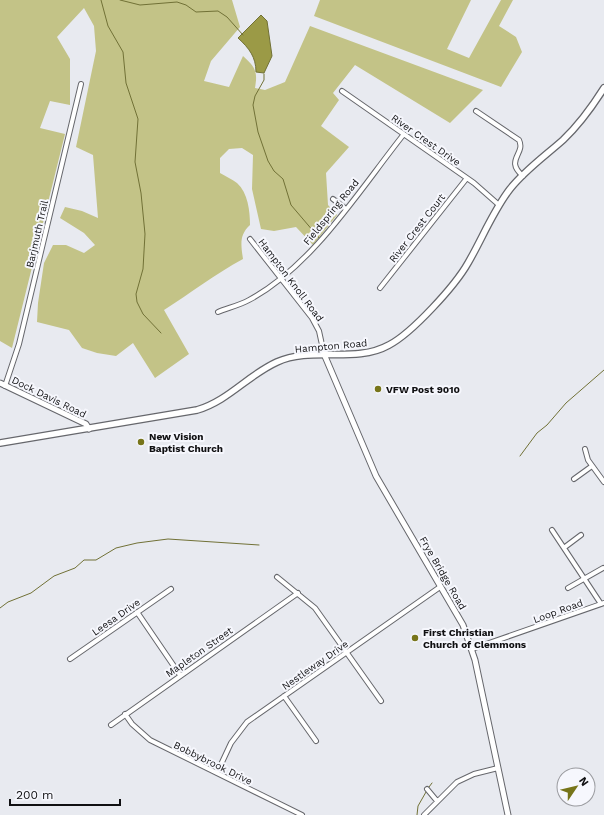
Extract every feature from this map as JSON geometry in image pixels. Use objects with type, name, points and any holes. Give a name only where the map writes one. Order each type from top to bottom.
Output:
[{"type":"main road","name":"Hampton Road","points":[[0,443],[89,429],[204,408],[225,397],[277,362],[299,356],[372,352],[401,338],[457,279],[468,263],[499,205],[523,176],[582,120],[604,88]]},
{"type":"street","name":"Barjmuth Trail","points":[[2,385],[19,344],[80,84]]},
{"type":"street","name":"River Crest Drive","points":[[342,91],[467,178],[499,205]]},
{"type":"street","points":[[476,111],[519,140],[520,145],[514,164],[516,170],[523,176]]},
{"type":"street","name":"Fieldspring Road","points":[[218,312],[249,300],[280,278],[315,247],[404,134]]},
{"type":"street","name":"River Crest Court","points":[[380,288],[467,178]]},
{"type":"street","points":[[333,199],[346,209]]},
{"type":"street","name":"Hampton Knoll Road","points":[[250,239],[312,318],[319,331],[324,354]]},
{"type":"street","name":"Frye Bridge Road","points":[[324,354],[376,476],[463,626],[472,649],[508,815]]},
{"type":"street","name":"Dock Davis Road","points":[[2,385],[86,424],[89,429]]},
{"type":"street","points":[[586,449],[588,460],[604,482]]},
{"type":"street","points":[[574,479],[592,466]]},
{"type":"street","points":[[552,530],[602,603]]},
{"type":"street","points":[[565,547],[581,535]]},
{"type":"street","points":[[568,588],[603,568]]},
{"type":"street","points":[[277,577],[308,601],[324,618],[381,701]]},
{"type":"street","name":"Nestleway Drive","points":[[217,773],[231,743],[242,728],[284,696],[440,587]]},
{"type":"street","name":"Leesa Drive","points":[[70,659],[171,588]]},
{"type":"street","name":"Mapleton Street","points":[[111,725],[298,593]]},
{"type":"street","name":"Loop Road","points":[[472,649],[602,603]]},
{"type":"street","points":[[137,612],[180,675]]},
{"type":"street","points":[[284,696],[316,741]]},
{"type":"street","name":"Bobbybrook Drive","points":[[126,714],[132,724],[150,740],[302,815]]},
{"type":"street","points":[[424,815],[452,786],[462,779],[498,768]]},
{"type":"street","points":[[427,789],[437,801]]},
{"type":"green space","points":[[0,0],[232,0],[240,27],[211,61],[204,81],[229,87],[243,56],[255,70],[255,88],[265,90],[285,82],[310,26],[483,90],[450,123],[355,65],[333,93],[339,100],[321,126],[349,147],[326,173],[328,205],[337,215],[313,245],[296,227],[274,231],[261,229],[252,189],[253,155],[242,148],[229,149],[220,158],[220,173],[241,187],[246,197],[250,214],[250,225],[242,236],[243,259],[164,310],[189,354],[155,378],[133,343],[116,356],[97,353],[82,348],[69,330],[37,322],[38,303],[44,263],[53,245],[66,245],[84,253],[95,245],[84,233],[60,218],[65,207],[82,211],[98,218],[93,155],[76,147],[96,51],[94,26],[84,8],[57,37],[70,59],[70,105],[50,101],[40,128],[65,134],[12,348],[0,341]]},
{"type":"green space","points":[[320,0],[471,0],[447,49],[469,58],[501,0],[513,0],[499,26],[516,37],[522,52],[501,87],[314,16]]},
{"type":"shaded area","points":[[261,15],[267,21],[272,56],[264,73],[256,72],[255,62],[251,53],[238,38]]},
{"type":"waterway","points":[[101,0],[108,26],[123,52],[126,83],[138,119],[135,162],[141,193],[145,234],[143,269],[136,294],[137,302],[143,314],[161,333]]},
{"type":"waterway","points":[[120,0],[140,5],[177,2],[186,5],[196,12],[218,11],[227,17],[243,35]]},
{"type":"waterway","points":[[264,74],[264,80],[255,96],[253,105],[258,132],[268,161],[274,171],[283,179],[291,205],[320,239]]},
{"type":"waterway","points":[[520,456],[537,433],[547,425],[566,403],[604,370]]},
{"type":"waterway","points":[[0,608],[8,602],[31,593],[54,576],[75,568],[84,560],[96,560],[116,548],[137,543],[168,539],[259,545]]},
{"type":"waterway","points":[[429,787],[432,783]]},
{"type":"waterway","points":[[417,815],[418,806],[426,792]]},
{"type":"place","name":"VFW Post 9010","points":[[378,389]]},
{"type":"place","name":"New Vision Baptist Church","points":[[141,442]]},
{"type":"place","name":"First Christian Church of Clemmons","points":[[415,638]]}]
